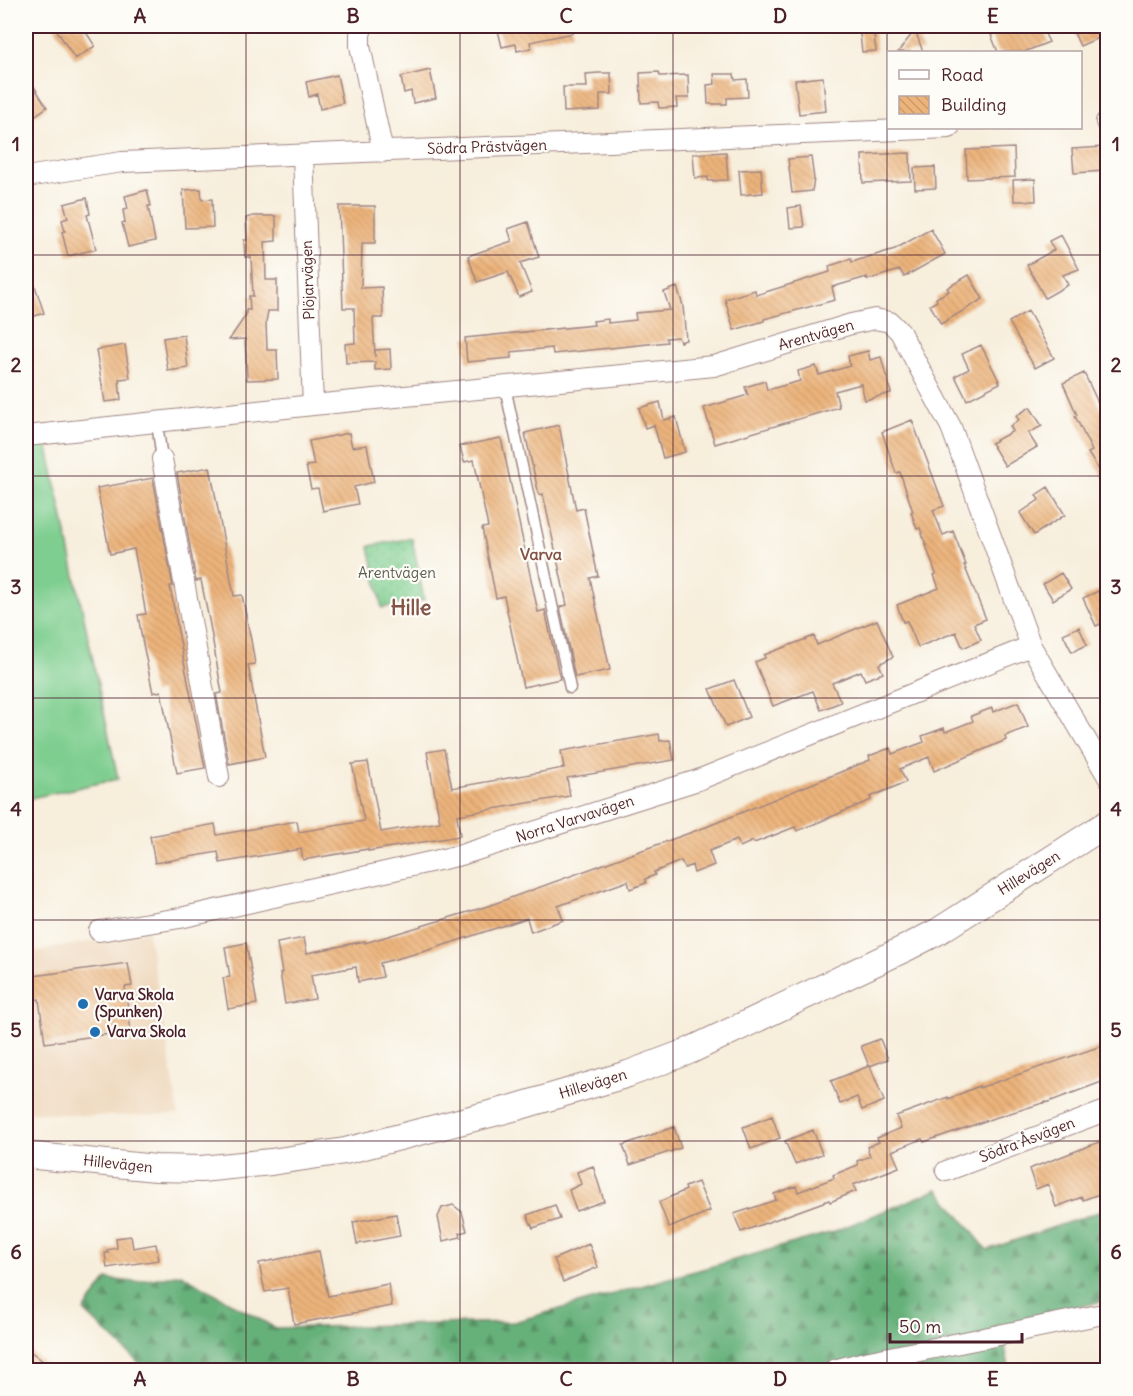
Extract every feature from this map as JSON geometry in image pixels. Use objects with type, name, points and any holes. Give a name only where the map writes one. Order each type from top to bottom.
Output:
[{"type":"street","points":[[363,26],[360,46],[383,152]]},
{"type":"street","name":"Södra Prästvägen","points":[[26,177],[122,162],[925,129]]},
{"type":"street","name":"Plöjarvägen","points":[[303,155],[313,405]]},
{"type":"street","name":"Arentvägen","points":[[26,435],[714,366],[851,324],[875,319],[890,322],[900,332],[951,427],[1031,646],[1107,777]]},
{"type":"street","points":[[162,459],[219,777]]},
{"type":"street","name":"Norra Varvavägen","points":[[99,931],[180,918],[461,855],[698,780],[1031,646]]},
{"type":"street","name":"Hillevägen","points":[[26,1155],[156,1168],[232,1167],[345,1151],[576,1090],[689,1051],[893,955],[937,932],[1107,823]]},
{"type":"street","name":"Södra Åsvägen","points":[[946,1171],[1107,1110]]},
{"type":"street","points":[[834,1371],[865,1362],[1107,1313]]},
{"type":"lane","points":[[505,387],[570,688]]},
{"type":"lane","points":[[157,423],[162,459]]},
{"type":"shaded area","name":"Varva Skola","points":[[148,931],[179,1115],[94,1116],[26,1112],[26,953]]},
{"type":"green space","points":[[47,443],[118,779],[26,799],[26,447]]},
{"type":"green space","name":"Arentvägen","points":[[412,538],[424,600],[382,608],[369,546]]},
{"type":"green space","points":[[938,1189],[987,1250],[1107,1209],[1107,1300],[1001,1327],[1008,1370],[146,1370],[84,1311],[107,1279],[135,1282],[181,1274],[275,1328],[514,1322],[833,1232]]},
{"type":"building","points":[[54,26],[82,26],[95,46],[75,59]]},
{"type":"building","points":[[497,26],[573,26],[573,33],[530,42],[531,48],[517,51],[516,44],[502,47]]},
{"type":"building","points":[[859,26],[873,26],[876,51],[862,52]]},
{"type":"building","points":[[1014,26],[1041,26],[1049,42],[1026,51],[998,51],[991,35]]},
{"type":"building","points":[[1071,26],[1107,26],[1107,34],[1080,46]]},
{"type":"building","points":[[915,30],[923,51],[899,51]]},
{"type":"building","points":[[430,70],[436,98],[413,103],[411,91],[404,93],[401,77]]},
{"type":"building","points":[[659,72],[660,76],[688,75],[689,98],[676,98],[677,107],[659,108],[658,102],[641,103],[640,73]]},
{"type":"building","points":[[611,73],[612,94],[600,94],[600,110],[564,112],[563,87],[587,87],[586,74]]},
{"type":"building","points":[[26,74],[47,107],[26,122]]},
{"type":"building","points":[[714,74],[734,74],[735,80],[747,79],[748,97],[727,98],[727,104],[708,104],[707,85],[715,84]]},
{"type":"building","points":[[337,75],[343,103],[320,109],[317,94],[309,97],[306,82]]},
{"type":"building","points":[[823,77],[826,111],[799,114],[795,80]]},
{"type":"building","points":[[1104,147],[1105,171],[1074,173],[1072,149]]},
{"type":"building","points":[[1014,148],[1015,177],[967,179],[966,150]]},
{"type":"building","points":[[726,152],[728,180],[708,181],[708,177],[695,178],[693,154]]},
{"type":"building","points":[[910,153],[911,181],[863,183],[862,155]]},
{"type":"building","points":[[811,157],[814,179],[812,191],[792,193],[788,159]]},
{"type":"building","points":[[935,167],[936,188],[915,189],[914,168]]},
{"type":"building","points":[[761,169],[763,193],[741,195],[739,170]]},
{"type":"building","points":[[1035,179],[1036,201],[1014,201],[1013,180]]},
{"type":"building","points":[[201,189],[202,200],[212,199],[213,227],[185,228],[183,190]]},
{"type":"building","points":[[147,190],[155,241],[128,247],[122,223],[125,222],[123,210],[128,209],[125,196]]},
{"type":"building","points":[[87,198],[90,214],[87,215],[96,249],[68,256],[62,232],[65,231],[62,220],[68,218],[64,204]]},
{"type":"building","points":[[339,206],[375,206],[375,243],[362,243],[361,288],[382,287],[383,318],[373,318],[375,357],[375,350],[390,349],[391,369],[375,370],[375,362],[346,363],[345,344],[355,343],[354,308],[343,308]]},
{"type":"building","points":[[801,206],[804,227],[790,228],[788,208]]},
{"type":"building","points":[[276,216],[276,241],[265,242],[266,280],[277,280],[277,311],[268,311],[266,322],[267,350],[277,350],[278,379],[247,380],[245,339],[229,340],[246,315],[246,310],[250,310],[249,296],[253,296],[251,257],[245,257],[244,240],[247,240],[246,218]]},
{"type":"building","points":[[528,222],[539,257],[520,263],[532,292],[519,297],[508,272],[477,282],[468,256],[512,241],[508,229]]},
{"type":"building","points":[[931,229],[945,254],[904,277],[900,270],[832,287],[835,300],[764,319],[764,321],[734,330],[725,299],[755,290],[756,295],[830,272],[829,266],[851,259],[852,262],[895,249]]},
{"type":"building","points":[[1061,235],[1079,269],[1063,275],[1068,285],[1045,298],[1027,265],[1054,250],[1049,241]]},
{"type":"building","points":[[26,265],[28,265],[44,313],[26,319]]},
{"type":"building","points":[[969,275],[983,299],[941,324],[930,305],[937,301],[936,298],[949,291],[947,288]]},
{"type":"building","points":[[677,287],[683,306],[686,340],[680,342],[678,337],[666,338],[667,342],[553,354],[552,348],[511,352],[511,358],[467,362],[465,338],[594,325],[593,321],[608,319],[608,323],[636,320],[635,313],[670,310],[664,292]]},
{"type":"building","points":[[1028,311],[1054,358],[1035,368],[1009,322]]},
{"type":"building","points":[[184,335],[188,368],[168,371],[163,338]]},
{"type":"building","points":[[125,345],[130,378],[119,379],[121,400],[105,402],[96,350]]},
{"type":"building","points":[[981,345],[1000,383],[967,400],[955,376],[969,369],[962,354]]},
{"type":"building","points":[[868,351],[870,360],[881,357],[891,393],[865,400],[861,384],[835,391],[839,407],[715,444],[704,408],[748,395],[745,387],[765,381],[767,390],[800,381],[798,371],[816,366],[819,375],[850,366],[848,356]]},
{"type":"building","points":[[1084,373],[1102,411],[1107,408],[1107,483],[1088,453],[1092,451],[1075,416],[1077,415],[1063,383]]},
{"type":"building","points":[[660,402],[664,420],[676,417],[685,452],[663,458],[654,425],[645,428],[639,408]]},
{"type":"building","points":[[1030,407],[1042,426],[1028,433],[1037,447],[1005,466],[991,443],[1013,431],[1010,426],[1019,420],[1016,416]]},
{"type":"building","points":[[912,420],[944,506],[933,510],[943,535],[953,531],[986,619],[974,624],[981,640],[963,648],[956,632],[918,647],[907,621],[903,622],[897,605],[939,588],[920,528],[917,529],[911,512],[913,512],[900,472],[896,473],[882,432]]},
{"type":"building","points":[[559,425],[576,510],[584,508],[598,576],[590,578],[610,670],[575,677],[560,607],[567,605],[543,494],[539,495],[525,433]]},
{"type":"building","points":[[349,433],[352,447],[367,445],[374,482],[354,487],[358,504],[323,511],[318,488],[311,489],[306,466],[314,465],[309,441]]},
{"type":"building","points":[[501,438],[538,612],[545,610],[560,679],[523,687],[504,596],[496,598],[482,528],[488,527],[474,460],[464,462],[460,446]]},
{"type":"building","points":[[210,467],[234,596],[242,595],[251,640],[255,664],[248,665],[265,757],[229,764],[216,694],[222,693],[210,625],[201,580],[196,581],[177,473]]},
{"type":"building","points":[[153,478],[173,586],[170,586],[178,631],[205,768],[177,773],[161,691],[153,693],[142,639],[138,615],[146,614],[134,549],[110,554],[97,488]]},
{"type":"building","points":[[1048,487],[1065,515],[1034,535],[1020,513],[1039,500],[1036,495]]},
{"type":"building","points":[[1061,573],[1071,589],[1053,600],[1043,584]]},
{"type":"building","points":[[1107,587],[1107,621],[1096,626],[1083,598]]},
{"type":"building","points":[[877,620],[893,657],[879,664],[883,673],[865,680],[861,671],[832,683],[841,702],[821,710],[813,691],[773,706],[755,662],[765,658],[764,655],[814,636],[817,645]]},
{"type":"building","points":[[1079,627],[1087,645],[1072,652],[1063,634]]},
{"type":"building","points":[[734,680],[749,717],[726,727],[710,689]]},
{"type":"building","points":[[1018,702],[1028,727],[1005,736],[1006,740],[934,771],[929,757],[900,769],[906,782],[819,822],[797,831],[795,827],[740,847],[737,840],[709,851],[714,865],[694,873],[692,865],[685,868],[681,861],[654,872],[655,875],[645,879],[646,883],[630,889],[628,881],[558,906],[563,920],[531,932],[527,918],[426,951],[380,963],[383,977],[358,982],[356,967],[311,975],[315,999],[285,1004],[277,943],[304,938],[307,953],[365,941],[365,943],[488,906],[706,827],[870,760],[869,756],[890,748],[892,754],[924,742],[922,736],[944,728],[945,732],[973,721],[971,716],[992,708],[993,712]]},
{"type":"building","points":[[659,734],[660,741],[670,740],[674,760],[567,778],[570,796],[457,815],[460,836],[303,860],[301,849],[220,863],[218,852],[155,863],[150,836],[215,824],[217,835],[297,821],[299,832],[364,821],[352,764],[368,762],[381,832],[440,822],[427,752],[444,749],[452,788],[564,768],[561,751]]},
{"type":"building","points":[[246,943],[257,1004],[228,1009],[223,978],[230,977],[225,947]]},
{"type":"building","name":"Varva Skola (Spunken)","points":[[128,963],[132,986],[125,987],[131,1031],[45,1043],[39,999],[26,1001],[26,977]]},
{"type":"building","points":[[880,1039],[888,1059],[870,1066],[884,1101],[862,1110],[857,1097],[840,1104],[831,1081],[869,1066],[861,1046]]},
{"type":"building","points":[[1104,1045],[1104,1047],[1107,1046],[1107,1080],[1046,1103],[924,1142],[922,1139],[892,1151],[899,1167],[853,1185],[856,1191],[741,1232],[734,1214],[776,1200],[774,1194],[796,1186],[798,1192],[834,1178],[833,1175],[858,1165],[857,1161],[870,1156],[867,1147],[879,1142],[877,1138],[901,1128],[896,1116]]},
{"type":"building","points":[[772,1116],[780,1138],[751,1149],[743,1127]]},
{"type":"building","points":[[674,1127],[681,1148],[630,1165],[623,1145]]},
{"type":"building","points":[[813,1130],[822,1154],[795,1164],[785,1141]]},
{"type":"building","points":[[1107,1139],[1107,1191],[1056,1207],[1048,1184],[1036,1189],[1029,1169]]},
{"type":"building","points":[[593,1166],[604,1201],[576,1211],[569,1190],[581,1184],[577,1172]]},
{"type":"building","points":[[698,1182],[710,1211],[669,1228],[659,1202]]},
{"type":"building","points":[[453,1205],[462,1212],[467,1231],[460,1233],[461,1237],[443,1241],[438,1217],[442,1208]]},
{"type":"building","points":[[555,1205],[560,1219],[533,1228],[527,1215]]},
{"type":"building","points":[[396,1214],[400,1236],[357,1244],[353,1222]]},
{"type":"building","points":[[131,1236],[133,1248],[156,1244],[159,1260],[107,1268],[105,1253],[108,1253],[107,1250],[117,1248],[116,1238]]},
{"type":"building","points":[[589,1244],[598,1267],[563,1282],[554,1259]]},
{"type":"building","points":[[319,1251],[328,1296],[388,1284],[392,1306],[294,1324],[288,1288],[265,1292],[259,1263]]},
{"type":"building","points":[[26,1348],[39,1358],[55,1371],[26,1371]]},
{"type":"place","name":"Varva Skola (Spunken)","points":[[83,1004]]},
{"type":"place","name":"Varva Skola","points":[[95,1032]]},
{"type":"district","name":"Varva","points":[[541,554]]},
{"type":"district","name":"Hille","points":[[411,608]]}]
